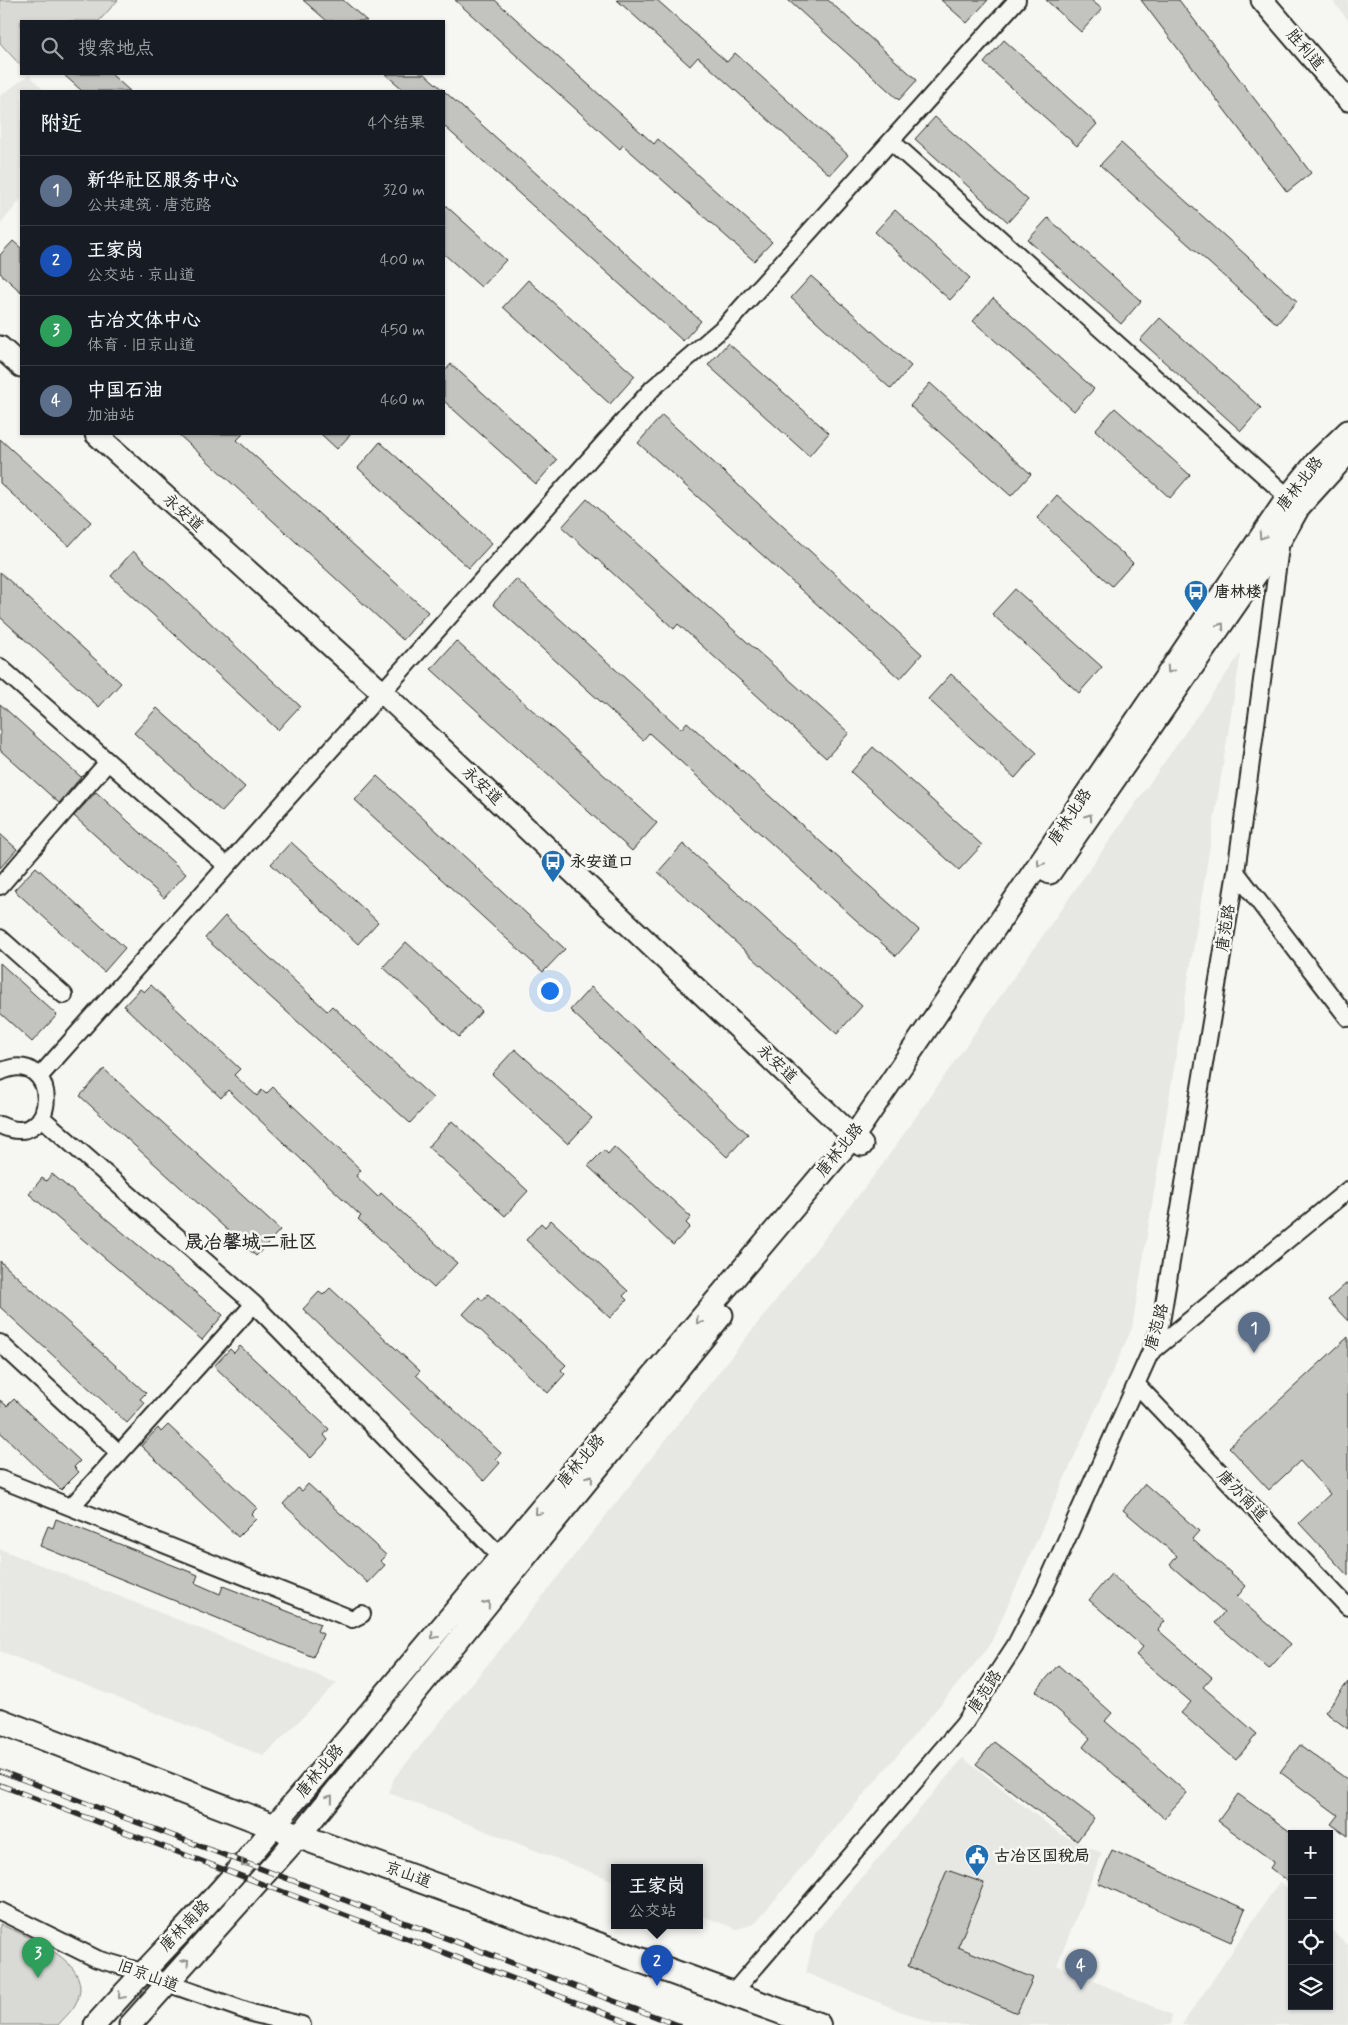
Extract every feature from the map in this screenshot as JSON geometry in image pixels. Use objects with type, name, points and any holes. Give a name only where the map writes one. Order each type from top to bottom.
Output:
[{"type":"highway","name":"京山道","points":[[0,1720],[299,1836],[818,2025]]},
{"type":"main road","name":"胜利道","points":[[1262,0],[1348,100]]},
{"type":"main road","points":[[0,347],[20,365]]},
{"type":"main road","name":"唐林北路","points":[[858,1140],[1293,503],[1316,462],[1348,431]]},
{"type":"main road","name":"永安道","points":[[97,435],[382,692],[858,1140]]},
{"type":"main road","name":"唐林北路","points":[[299,1836],[508,1564],[858,1140],[1281,539],[1293,503],[1348,453]]},
{"type":"main road","name":"唐林北路","points":[[274,1826],[508,1564]]},
{"type":"main road","name":"唐林南路","points":[[95,2025],[142,1972],[245,1864],[274,1826]]},
{"type":"main road","name":"唐林南路","points":[[130,2025],[299,1836]]},
{"type":"street","points":[[39,1077],[653,388],[725,326],[1017,0]]},
{"type":"street","points":[[891,141],[1293,503]]},
{"type":"street","name":"唐范路","points":[[732,1994],[964,1724],[1016,1646],[1040,1598],[1150,1353],[1161,1322],[1236,872],[1281,539]]},
{"type":"street","points":[[0,667],[226,866]]},
{"type":"street","points":[[0,886],[108,762]]},
{"type":"street","points":[[1236,872],[1348,1018]]},
{"type":"street","points":[[0,938],[64,995]]},
{"type":"street","points":[[0,1125],[17,1130],[26,1128],[41,1117],[45,1110],[47,1092],[39,1077],[24,1068],[3,1067]]},
{"type":"street","points":[[41,1117],[254,1304],[508,1564]]},
{"type":"street","points":[[1150,1353],[1348,1190]]},
{"type":"street","points":[[71,1507],[254,1304]]},
{"type":"street","points":[[0,1343],[120,1454]]},
{"type":"street","name":"唐办南道","points":[[1137,1385],[1348,1607]]},
{"type":"street","points":[[0,1479],[352,1619],[362,1614]]},
{"type":"street","name":"旧京山道","points":[[0,1911],[97,1959],[142,1972],[167,1983],[255,2014],[302,2025]]},
{"type":"shaded area","points":[[0,0],[118,0],[100,20],[20,20],[20,65],[0,43]]},
{"type":"shaded area","points":[[1332,0],[1348,0],[1348,20]]},
{"type":"shaded area","points":[[29,75],[43,90],[20,90],[20,200],[0,225],[0,96]]},
{"type":"shaded area","points":[[1241,653],[1132,1328],[989,1647],[754,1924],[737,1929],[703,1916],[703,1864],[611,1864],[611,1880],[389,1793],[394,1778],[503,1646],[880,1168]]},
{"type":"shaded area","points":[[0,1549],[337,1683],[264,1756],[0,1651]]},
{"type":"shaded area","name":"古冶区国税局","points":[[963,1758],[1060,1834],[1102,1853],[1057,1965],[1172,2015],[1170,2025],[935,2025],[806,1973],[815,1933]]},
{"type":"shaded area","points":[[1280,1881],[1288,1889],[1288,2010],[1333,2010],[1333,1932],[1348,1945],[1348,2025],[1182,2025]]},
{"type":"shaded area","points":[[0,1924],[43,1945],[58,1955],[70,1966],[78,1978],[80,1992],[73,2008],[58,2025],[0,2025]]},
{"type":"building","points":[[303,0],[343,0],[366,20],[326,20]]},
{"type":"building","points":[[455,0],[495,0],[654,144],[658,139],[772,242],[754,261],[623,145],[620,149]]},
{"type":"building","points":[[617,0],[657,0],[727,62],[735,53],[848,155],[830,175],[698,57],[690,66]]},
{"type":"building","points":[[788,0],[828,0],[917,80],[899,100]]},
{"type":"building","points":[[941,0],[988,0],[967,23]]},
{"type":"building","points":[[1046,0],[1091,0],[1102,9],[1081,32]]},
{"type":"building","points":[[1141,0],[1179,0],[1311,173],[1287,192]]},
{"type":"building","points":[[1004,40],[1097,124],[1077,146],[984,63]]},
{"type":"building","points":[[64,75],[112,75],[129,90],[81,90]]},
{"type":"building","points":[[386,75],[426,75],[443,90],[404,90]]},
{"type":"building","points":[[445,92],[701,321],[683,341],[445,127]]},
{"type":"building","points":[[935,117],[1028,200],[1008,222],[915,139]]},
{"type":"building","points":[[1121,143],[1297,301],[1277,324],[1100,165]]},
{"type":"building","points":[[445,205],[506,260],[481,287],[445,255]]},
{"type":"building","points":[[895,210],[970,278],[950,300],[875,232]]},
{"type":"building","points":[[1048,218],[1141,301],[1121,324],[1028,240]]},
{"type":"building","points":[[13,241],[20,247],[20,291],[0,273],[0,255]]},
{"type":"building","points":[[811,276],[911,366],[891,389],[791,298]]},
{"type":"building","points":[[528,280],[635,376],[610,404],[503,307]]},
{"type":"building","points":[[993,298],[1094,389],[1074,411],[973,321]]},
{"type":"building","points":[[1160,318],[1261,408],[1241,431],[1140,340]]},
{"type":"building","points":[[728,343],[829,433],[809,456],[708,365]]},
{"type":"building","points":[[451,364],[557,460],[536,484],[445,402],[445,371]]},
{"type":"building","points":[[930,383],[1031,474],[1011,496],[910,406]]},
{"type":"building","points":[[1115,408],[1190,475],[1170,498],[1095,430]]},
{"type":"building","points":[[662,415],[922,654],[900,679],[638,443]]},
{"type":"building","points":[[179,435],[242,435],[237,440],[428,612],[403,640]]},
{"type":"building","points":[[322,435],[350,435],[337,449]]},
{"type":"building","points":[[0,439],[91,522],[69,546],[0,483]]},
{"type":"building","points":[[380,442],[492,543],[469,568],[358,468]]},
{"type":"building","points":[[1057,495],[1133,563],[1112,586],[1037,518]]},
{"type":"building","points":[[587,499],[849,733],[826,758],[678,624],[674,629],[562,527]]},
{"type":"building","points":[[133,551],[300,706],[278,730],[111,576]]},
{"type":"building","points":[[0,572],[121,683],[99,707],[0,617]]},
{"type":"building","points":[[516,579],[681,729],[687,722],[919,930],[896,956],[649,733],[643,740],[493,604]]},
{"type":"building","points":[[1015,589],[1102,667],[1079,693],[992,614]]},
{"type":"building","points":[[456,641],[657,823],[632,851],[431,669]]},
{"type":"building","points":[[951,674],[1037,753],[1015,778],[928,699]]},
{"type":"building","points":[[0,704],[81,777],[59,803],[0,750]]},
{"type":"building","points":[[157,708],[245,787],[222,812],[134,733]]},
{"type":"building","points":[[873,747],[982,845],[959,870],[851,772]]},
{"type":"building","points":[[377,776],[565,949],[543,972],[355,800]]},
{"type":"building","points":[[96,792],[186,874],[164,898],[74,816]]},
{"type":"building","points":[[0,834],[17,849],[0,868]]},
{"type":"building","points":[[291,842],[378,922],[358,944],[271,864]]},
{"type":"building","points":[[683,844],[862,1006],[837,1034],[658,872]]},
{"type":"building","points":[[36,867],[125,948],[104,972],[14,890]]},
{"type":"building","points":[[225,916],[327,1011],[332,1006],[433,1098],[410,1123],[205,938]]},
{"type":"building","points":[[406,942],[482,1011],[459,1037],[383,967]]},
{"type":"building","points":[[0,963],[57,1015],[32,1042],[0,1013]]},
{"type":"building","points":[[151,985],[240,1069],[234,1075],[257,1096],[262,1090],[266,1094],[273,1087],[361,1170],[356,1176],[378,1197],[381,1193],[457,1263],[434,1288],[358,1219],[361,1216],[228,1090],[221,1098],[124,1006],[140,989],[144,992]]},
{"type":"building","points":[[591,987],[748,1134],[727,1157],[570,1010]]},
{"type":"building","points":[[515,1049],[592,1118],[568,1144],[492,1074]]},
{"type":"building","points":[[104,1069],[280,1230],[256,1256],[80,1096]]},
{"type":"building","points":[[452,1121],[528,1191],[505,1216],[428,1147]]},
{"type":"building","points":[[614,1147],[691,1217],[686,1223],[690,1227],[673,1245],[588,1166],[604,1150],[608,1154]]},
{"type":"building","points":[[52,1174],[223,1315],[202,1340],[29,1194],[42,1178],[46,1181]]},
{"type":"building","points":[[551,1220],[628,1291],[623,1296],[627,1300],[610,1318],[526,1240],[541,1223],[545,1227]]},
{"type":"building","points":[[0,1261],[146,1393],[140,1399],[145,1403],[127,1423],[0,1307]]},
{"type":"building","points":[[1348,1282],[1348,1321],[1328,1300]]},
{"type":"building","points":[[330,1288],[420,1371],[416,1375],[501,1453],[496,1459],[500,1463],[484,1481],[303,1309],[319,1292],[323,1295]]},
{"type":"building","points":[[488,1294],[566,1365],[561,1370],[565,1374],[548,1393],[463,1314],[479,1297],[482,1301]]},
{"type":"building","points":[[1348,1337],[1348,1576],[1299,1523],[1330,1494],[1300,1461],[1269,1490],[1229,1447]]},
{"type":"building","points":[[240,1346],[329,1429],[324,1435],[328,1440],[311,1458],[214,1366],[230,1349],[234,1353]]},
{"type":"building","points":[[14,1399],[80,1461],[74,1467],[79,1472],[61,1490],[0,1432],[0,1400],[7,1406]]},
{"type":"building","points":[[168,1425],[257,1508],[251,1514],[256,1519],[238,1537],[141,1446],[158,1428],[161,1432]]},
{"type":"building","points":[[308,1484],[386,1555],[380,1561],[385,1565],[368,1583],[283,1504],[298,1488],[302,1491]]},
{"type":"building","points":[[1145,1484],[1199,1531],[1192,1539],[1246,1586],[1237,1597],[1291,1644],[1269,1669],[1215,1623],[1224,1612],[1170,1565],[1177,1556],[1123,1510]]},
{"type":"building","points":[[56,1519],[198,1575],[195,1583],[220,1594],[223,1586],[320,1624],[317,1631],[323,1634],[313,1657],[40,1546],[48,1526],[53,1528]]},
{"type":"building","points":[[1111,1574],[1165,1621],[1158,1630],[1212,1677],[1203,1687],[1257,1734],[1236,1760],[1181,1713],[1191,1702],[1136,1655],[1143,1647],[1089,1600]]},
{"type":"building","points":[[1058,1665],[1112,1713],[1105,1721],[1187,1793],[1164,1818],[1083,1747],[1090,1738],[1036,1691]]},
{"type":"building","points":[[1348,1682],[1348,1729],[1325,1712]]},
{"type":"building","points":[[994,1742],[1094,1818],[1077,1841],[976,1764]]},
{"type":"building","points":[[1300,1745],[1348,1780],[1348,1836],[1331,1824],[1338,1815],[1280,1772]]},
{"type":"building","points":[[1238,1794],[1288,1830],[1288,1881],[1270,1868],[1274,1862],[1218,1821]]},
{"type":"building","points":[[1112,1850],[1245,1909],[1231,1942],[1098,1883]]},
{"type":"building","name":"古冶区国税局","points":[[947,1870],[984,1883],[958,1947],[1033,1978],[1017,2013],[908,1966]]},
{"type":"railway","points":[[0,1771],[678,2025]]},
{"type":"railway","points":[[0,1785],[636,2025]]},
{"type":"place","name":"唐林楼","points":[[1196,613]]},
{"type":"place","name":"永安道口","points":[[553,883]]},
{"type":"place","name":"新华社区服务中心","points":[[1254,1353]]},
{"type":"place","name":"古冶区国税局","points":[[977,1877]]},
{"type":"place","name":"古冶文体中心","points":[[38,1978]]},
{"type":"place","name":"王家岗","points":[[657,1986]]},
{"type":"place","name":"中国石油","points":[[1081,1990]]},
{"type":"district","name":"晟冶馨城二社区","points":[[251,1242]]}]
